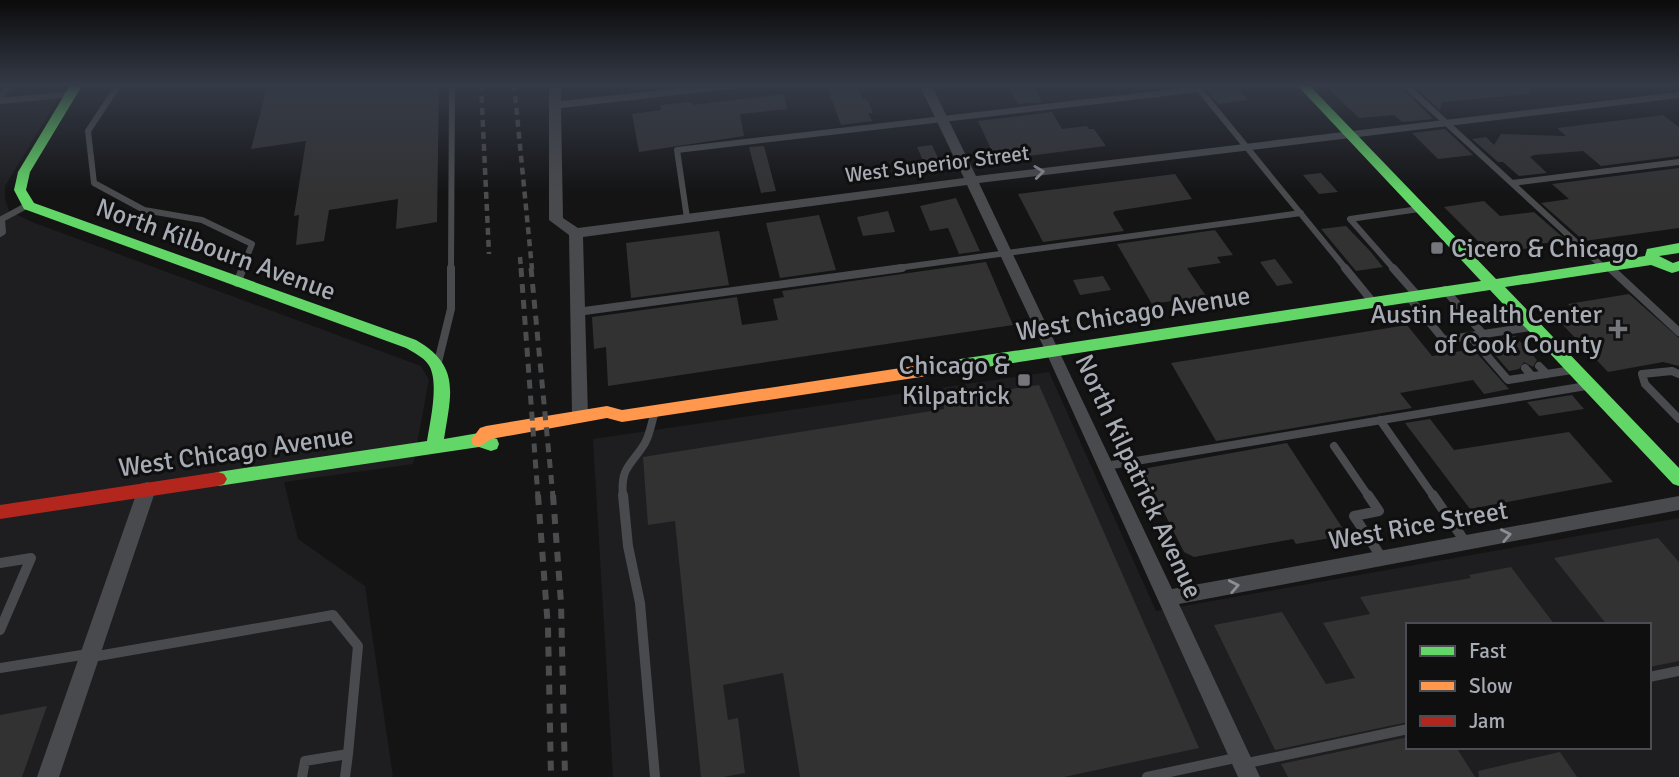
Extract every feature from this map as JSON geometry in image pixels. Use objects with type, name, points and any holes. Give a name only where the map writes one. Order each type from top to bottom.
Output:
[{"type":"main road","points":[[28,205],[21,197],[19,187],[24,172],[55,120]]},
{"type":"main road","points":[[1337,120],[1679,479]]},
{"type":"main road","name":"North Kilbourn Avenue","points":[[28,205],[43,214],[411,344],[429,355],[438,365]]},
{"type":"main road","name":"West Chicago Avenue","points":[[1652,260],[1651,252],[1679,248]]},
{"type":"main road","name":"West Chicago Avenue","points":[[0,512],[478,440],[486,433],[580,416],[607,412],[622,416],[1493,282],[1652,260],[1672,268],[1679,267]]},
{"type":"main road","points":[[434,447],[440,385],[438,365]]},
{"type":"main road","name":"West Chicago Avenue","points":[[478,440],[487,444],[611,425],[622,416]]},
{"type":"street","points":[[556,120],[556,220],[576,233],[580,416]]},
{"type":"street","name":"North Kilpatrick Avenue","points":[[942,120],[1052,350],[1244,766]]},
{"type":"street","name":"West Superior Street","points":[[576,233],[1470,120]]},
{"type":"street","points":[[48,777],[147,489]]},
{"type":"street","name":"West Rice Street","points":[[1167,598],[1679,503]]},
{"type":"lane","points":[[95,120],[88,131],[94,183],[113,196],[144,210],[202,220],[251,244],[237,283]]},
{"type":"lane","points":[[438,365],[451,309],[452,120]]},
{"type":"lane","points":[[687,218],[677,150],[940,120]]},
{"type":"lane","points":[[1224,120],[1372,301]]},
{"type":"lane","points":[[1444,120],[1679,332]]},
{"type":"lane","points":[[1512,183],[1679,162]]},
{"type":"lane","points":[[0,234],[4,232],[1,220],[28,205]]},
{"type":"lane","points":[[1422,209],[1350,219],[1412,295],[1444,340],[1509,333],[1534,326]]},
{"type":"lane","points":[[577,312],[1301,213]]},
{"type":"lane","points":[[1445,290],[1483,334]]},
{"type":"lane","points":[[1470,336],[1508,380],[1575,370]]},
{"type":"lane","points":[[1539,366],[1546,374]]},
{"type":"lane","points":[[1525,368],[1532,376]]},
{"type":"lane","points":[[1679,374],[1672,371],[1642,374],[1645,384],[1679,419]]},
{"type":"lane","points":[[1106,466],[1590,386]]},
{"type":"lane","points":[[655,411],[646,442],[627,465],[622,487],[628,546],[640,603],[655,777]]},
{"type":"lane","points":[[1380,421],[1466,543]]},
{"type":"lane","points":[[1334,446],[1379,511],[1354,516],[1382,558]]},
{"type":"lane","points":[[0,562],[31,558],[0,630]]},
{"type":"lane","points":[[0,668],[333,615],[358,646],[345,777]]},
{"type":"lane","points":[[1651,677],[1679,671]]},
{"type":"lane","points":[[1147,777],[1244,766],[1406,729]]},
{"type":"lane","points":[[302,777],[304,761],[348,754]]},
{"type":"shaded area","points":[[0,120],[45,120],[5,186],[9,211],[32,222],[421,366],[429,380],[413,464],[284,482],[298,539],[365,586],[393,777],[0,777]]},
{"type":"shaded area","points":[[1049,372],[1156,611],[1679,518],[1679,777],[613,777],[593,439]]},
{"type":"building","points":[[259,120],[438,120],[437,222],[396,229],[398,199],[329,210],[324,241],[296,245],[299,215],[294,216],[306,141],[251,149]]},
{"type":"building","points":[[633,120],[741,120],[744,136],[639,152]]},
{"type":"building","points":[[839,120],[872,121],[841,125]]},
{"type":"building","points":[[1057,120],[1062,129],[1087,126],[1094,129],[1106,146],[996,160],[978,121]]},
{"type":"building","points":[[1620,120],[1670,120],[1679,127],[1679,156],[1601,166],[1583,151],[1534,155],[1530,157],[1547,173],[1519,176],[1472,139],[1486,137],[1494,145],[1501,134],[1566,136],[1557,128]]},
{"type":"building","points":[[1445,129],[1473,155],[1438,159],[1412,133]]},
{"type":"building","points":[[932,145],[941,164],[926,167],[917,147]]},
{"type":"building","points":[[764,146],[776,191],[761,193],[749,147]]},
{"type":"building","points":[[1679,168],[1679,228],[1584,241],[1541,203],[1569,199],[1552,184]]},
{"type":"building","points":[[1321,173],[1338,192],[1319,194],[1303,175]]},
{"type":"building","points":[[1175,174],[1192,199],[1115,211],[1113,213],[1124,231],[1043,242],[1018,194]]},
{"type":"building","points":[[956,198],[980,251],[959,254],[948,228],[930,231],[920,206]]},
{"type":"building","points":[[1484,201],[1500,216],[1534,212],[1566,240],[1533,245],[1536,248],[1489,252],[1444,207]]},
{"type":"building","points":[[888,211],[895,232],[863,236],[857,217]]},
{"type":"building","points":[[819,215],[836,270],[780,278],[766,223]]},
{"type":"building","points":[[1346,226],[1383,267],[1356,271],[1321,229]]},
{"type":"building","points":[[1215,230],[1233,255],[1217,257],[1221,263],[1187,268],[1206,296],[1152,304],[1117,244]]},
{"type":"building","points":[[719,231],[729,285],[631,298],[626,243]]},
{"type":"building","points":[[1275,259],[1293,283],[1277,286],[1260,262]]},
{"type":"building","points":[[986,262],[1013,325],[608,386],[606,347],[594,349],[592,317],[737,297],[742,325],[778,320],[773,299],[784,297],[782,291]]},
{"type":"building","points":[[1103,276],[1111,290],[1080,295],[1073,280]]},
{"type":"building","name":"Austin Health Center of Cook County","points":[[1629,294],[1679,338],[1679,366],[1663,362],[1608,372],[1558,320],[1588,324],[1568,304]]},
{"type":"building","points":[[1407,325],[1432,356],[1473,349],[1509,389],[1484,394],[1473,380],[1400,393],[1412,408],[1216,441],[1171,363]]},
{"type":"building","points":[[1515,336],[1537,360],[1533,367],[1524,362],[1519,369],[1509,371],[1483,341]]},
{"type":"building","points":[[1039,385],[1199,748],[1064,777],[800,777],[783,673],[723,685],[728,720],[738,718],[745,773],[701,777],[675,521],[648,525],[643,457],[944,409],[943,399]]},
{"type":"building","points":[[1572,395],[1584,409],[1539,416],[1527,402]]},
{"type":"building","points":[[1430,419],[1454,450],[1569,432],[1613,482],[1470,509],[1405,423]]},
{"type":"building","points":[[1287,443],[1347,535],[1296,544],[1293,539],[1194,557],[1184,552],[1142,469]]},
{"type":"building","points":[[1658,538],[1679,562],[1679,661],[1651,667],[1651,623],[1605,623],[1554,558]]},
{"type":"building","points":[[1511,567],[1553,623],[1406,623],[1406,722],[1275,750],[1214,625],[1282,612],[1326,684],[1355,678],[1323,623],[1370,614],[1360,597],[1471,578],[1469,575]]},
{"type":"building","points":[[47,706],[22,777],[0,777],[0,715]]},
{"type":"building","points":[[1406,737],[1406,749],[1457,749],[1475,777],[1288,777],[1281,764]]},
{"type":"building","points":[[1560,752],[1577,777],[1479,777],[1478,771]]},
{"type":"railway","points":[[483,120],[489,254]]},
{"type":"railway","points":[[518,120],[532,269]]},
{"type":"railway","points":[[520,257],[521,269]]},
{"type":"railway","points":[[521,268],[538,497]]},
{"type":"railway","points":[[531,268],[553,497]]},
{"type":"railway","points":[[538,495],[548,628],[551,777]]},
{"type":"railway","points":[[553,495],[561,603],[565,777]]},
{"type":"traffic: fast","points":[[55,120],[24,172],[20,190],[29,206],[420,349],[434,360],[441,378],[441,402],[434,447]]},
{"type":"traffic: fast","points":[[1337,120],[1679,479]]},
{"type":"traffic: fast","points":[[1652,260],[1652,252],[1679,248]]},
{"type":"traffic: fast","points":[[947,367],[1652,260],[1672,268],[1679,266]]},
{"type":"traffic: fast","points":[[218,479],[479,440],[491,444]]},
{"type":"traffic: slow","points":[[479,440],[486,433],[607,412],[622,416],[947,367]]},
{"type":"traffic: jam","points":[[0,512],[218,479]]},
{"type":"place","name":"Cicero & Chicago","points":[[1437,248]]},
{"type":"place","name":"Austin Health Center of Cook County","points":[[1618,329]]},
{"type":"place","name":"Chicago & Kilpatrick","points":[[1024,380]]}]
